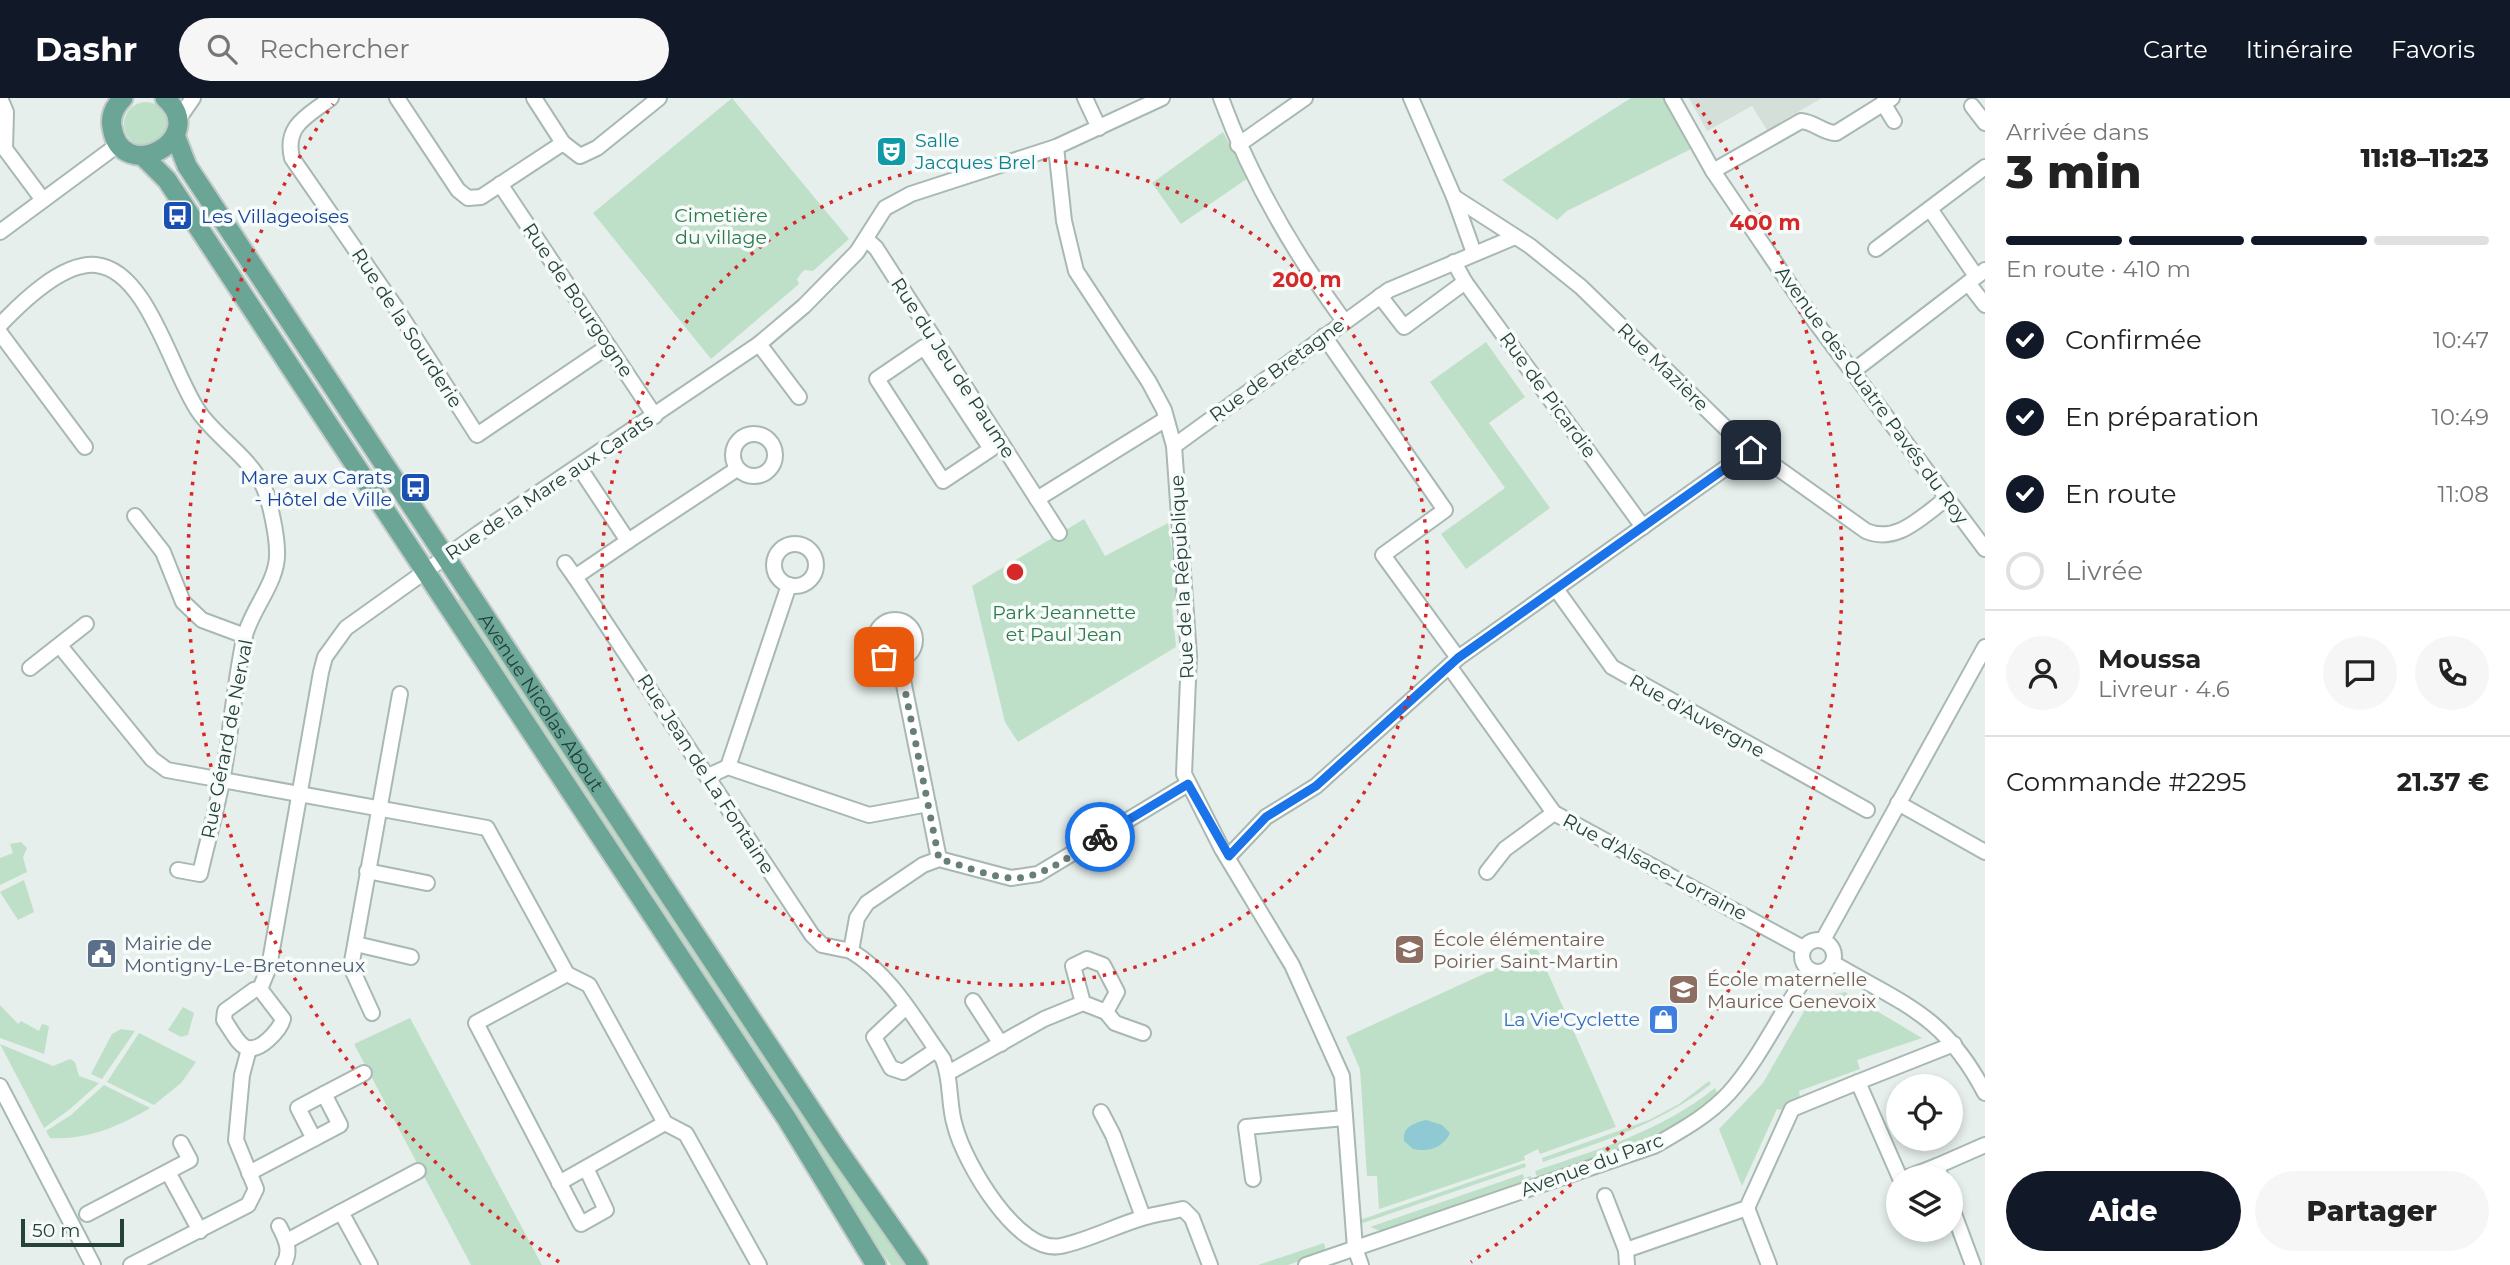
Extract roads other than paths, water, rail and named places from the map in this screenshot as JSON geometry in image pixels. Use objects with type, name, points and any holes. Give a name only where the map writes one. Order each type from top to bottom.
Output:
[{"type":"main road","name":"Avenue Nicolas About","points":[[165,98],[175,111],[176,128],[187,166],[829,1137],[918,1265]]},
{"type":"main road","points":[[117,103],[111,125],[119,144]]},
{"type":"main road","points":[[143,156],[162,150],[176,128]]},
{"type":"main road","name":"Avenue Nicolas About","points":[[119,144],[128,152],[143,156],[167,180],[787,1119],[876,1265]]},
{"type":"street","points":[[0,98],[6,113],[5,149],[43,200]]},
{"type":"street","points":[[176,128],[193,98]]},
{"type":"street","name":"Rue de la Sourderie","points":[[331,98],[292,130],[288,143],[292,158],[396,309],[477,435],[607,347]]},
{"type":"street","points":[[397,98],[458,190],[468,198],[481,197],[563,143]]},
{"type":"street","points":[[534,98],[563,143],[580,156],[597,148],[659,98]]},
{"type":"street","points":[[1085,98],[1099,128]]},
{"type":"street","name":"Rue de la Mare aux Carats","points":[[261,989],[269,967],[325,657],[346,628],[446,556],[759,344],[804,306],[866,239],[886,208],[911,194],[1056,147],[1162,98]]},
{"type":"street","points":[[1221,98],[1238,145],[1310,273],[1344,321]]},
{"type":"street","points":[[1238,145],[1305,98]]},
{"type":"street","points":[[1411,98],[1454,197],[1474,253]]},
{"type":"street","name":"Avenue des Quatre Pavés du Roy","points":[[1672,98],[1713,172],[1852,372],[1985,549]]},
{"type":"street","points":[[1713,172],[1801,121],[1812,122],[1828,133],[1836,132],[1888,101],[1894,121]]},
{"type":"street","points":[[1972,106],[1985,123]]},
{"type":"street","points":[[0,232],[119,144]]},
{"type":"street","name":"Rue de la République","points":[[1056,147],[1064,220],[1076,271],[1149,382],[1166,419],[1174,446],[1189,656],[1183,764],[1188,784],[1292,965],[1342,1076],[1354,1248],[1361,1265]]},
{"type":"street","points":[[1876,249],[1985,167]]},
{"type":"street","name":"Rue de Bourgogne","points":[[500,184],[655,416]]},
{"type":"street","name":"Rue Mazière","points":[[1454,197],[1581,287],[1751,450],[1866,531],[1879,537],[1893,536],[1946,499]]},
{"type":"street","points":[[1930,209],[1977,276],[1985,305]]},
{"type":"street","name":"Rue de Bretagne","points":[[1174,446],[1380,296],[1454,261],[1514,237]]},
{"type":"street","name":"Rue du Jeu de Paume","points":[[866,239],[876,248],[898,281],[1059,533]]},
{"type":"street","name":"Rue de Picardie","points":[[1454,261],[1465,282],[1643,527]]},
{"type":"street","name":"Rue Gérard de Nerval","points":[[0,325],[27,297],[80,266],[111,268],[129,281],[198,412],[234,449],[264,488],[278,552],[262,603],[244,636],[222,780],[200,874],[178,870]]},
{"type":"street","points":[[1852,372],[1977,276]]},
{"type":"street","points":[[1380,296],[1404,327],[1465,282]]},
{"type":"street","points":[[0,333],[85,447]]},
{"type":"street","name":"Rue d'Alsace-Lorraine","points":[[1324,336],[1445,510],[1383,555],[1554,813],[1803,948]]},
{"type":"street","points":[[759,344],[799,397]]},
{"type":"street","points":[[924,347],[991,449],[943,481],[877,379],[924,347]]},
{"type":"street","points":[[1037,499],[1166,419]]},
{"type":"street","points":[[1229,856],[1266,817],[1316,786],[1454,662],[1751,450]]},
{"type":"street","points":[[579,467],[628,541]]},
{"type":"street","points":[[575,577],[737,468]]},
{"type":"street","points":[[135,516],[163,552],[183,602],[202,620],[244,636]]},
{"type":"street","name":"Rue Jean de La Fontaine","points":[[565,563],[812,935],[822,945],[851,951],[870,962],[885,977],[936,1050],[948,1073]]},
{"type":"street","points":[[728,768],[789,585]]},
{"type":"street","name":"Rue d'Auvergne","points":[[1556,589],[1612,667],[1867,810]]},
{"type":"street","points":[[30,668],[86,624]]},
{"type":"street","points":[[60,646],[152,759],[167,770],[487,828],[567,974],[589,985],[665,1123],[687,1134],[759,1265]]},
{"type":"street","points":[[1823,940],[1985,647]]},
{"type":"street","points":[[899,660],[939,859]]},
{"type":"street","points":[[372,1013],[351,967],[400,694]]},
{"type":"street","points":[[708,776],[728,768],[869,815],[928,804]]},
{"type":"street","points":[[851,951],[857,918],[867,903],[923,865],[939,859],[1011,878],[1038,874],[1188,784]]},
{"type":"street","points":[[1898,803],[1985,852]]},
{"type":"street","points":[[1487,872],[1504,849],[1554,813]]},
{"type":"street","points":[[367,871],[427,883]]},
{"type":"street","points":[[1823,940],[1832,947],[1833,964],[1819,972],[1811,971],[1804,965],[1803,948],[1809,942],[1823,940]]},
{"type":"street","points":[[356,944],[411,957]]},
{"type":"street","points":[[1083,1003],[1073,965],[1087,959],[1103,965],[1117,992],[1106,1012]]},
{"type":"street","points":[[1833,964],[1917,1010],[1954,1044],[1985,1093]]},
{"type":"street","name":"Avenue du Parc","points":[[1306,1265],[1654,1146],[1695,1122],[1728,1094],[1755,1060],[1811,971]]},
{"type":"street","points":[[567,974],[476,1023],[580,1224],[606,1210],[586,1168]]},
{"type":"street","points":[[261,989],[283,1019],[280,1031],[255,1048],[248,1049],[224,1020],[225,1011],[254,990],[261,989]]},
{"type":"street","points":[[973,1001],[1000,1044]]},
{"type":"street","points":[[1143,1033],[1115,1023],[1106,1012],[1083,1003],[948,1073],[954,1125],[963,1150],[1008,1221],[1037,1244],[1059,1247],[1143,1217],[1183,1209],[1192,1217],[1210,1265]]},
{"type":"street","points":[[906,1007],[874,1037],[891,1068],[903,1072],[936,1050]]},
{"type":"street","points":[[1769,1265],[1747,1208],[1792,1109],[1954,1044]]},
{"type":"street","points":[[131,1265],[248,1205],[256,1189],[236,1140],[242,1075],[248,1049]]},
{"type":"street","points":[[314,1139],[298,1108],[364,1073]]},
{"type":"street","points":[[1858,1082],[1894,1165]]},
{"type":"street","points":[[0,1086],[93,1265]]},
{"type":"street","points":[[249,1172],[340,1125],[324,1094]]},
{"type":"street","points":[[1101,1112],[1113,1135],[1143,1217]]},
{"type":"street","points":[[1252,1179],[1246,1127],[1345,1118]]},
{"type":"street","points":[[559,1183],[665,1123]]},
{"type":"street","points":[[87,1214],[190,1160],[181,1143]]},
{"type":"street","points":[[1951,1165],[1985,1145]]},
{"type":"street","points":[[287,1241],[418,1171]]},
{"type":"street","points":[[168,1172],[200,1231]]},
{"type":"street","points":[[1605,1196],[1626,1250],[1627,1265]]},
{"type":"street","points":[[1626,1250],[1747,1208]]},
{"type":"street","points":[[341,1212],[370,1265]]},
{"type":"street","points":[[279,1226],[287,1241],[288,1258],[283,1265]]},
{"type":"street","points":[[1963,1238],[1973,1265]]},
{"type":"water","points":[[1426,1120],[1442,1125],[1450,1133],[1444,1142],[1435,1148],[1413,1149],[1404,1141],[1405,1132],[1413,1124]]},
{"type":"place","name":"Salle Jacques Brel","points":[[892,151]]},
{"type":"place","name":"Les Villageoises","points":[[178,216]]},
{"type":"place","name":"Mare aux Carats - Hôtel de Ville","points":[[415,488]]},
{"type":"place","name":"École élémentaire Poirier Saint-Martin","points":[[1410,950]]},
{"type":"place","name":"Mairie de Montigny-Le-Bretonneux","points":[[101,954]]},
{"type":"place","name":"École maternelle Maurice Genevoix","points":[[1684,990]]},
{"type":"place","name":"La Vie'Cyclette","points":[[1663,1019]]},
{"type":"park label","name":"Cimetière du village","points":[[721,226]]},
{"type":"park label","name":"Park Jeannette et Paul Jean","points":[[1064,623]]}]
